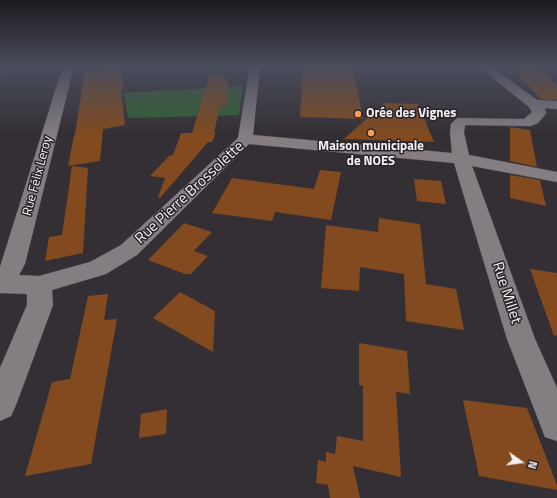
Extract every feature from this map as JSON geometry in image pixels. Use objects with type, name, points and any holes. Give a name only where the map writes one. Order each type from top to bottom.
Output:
[{"type":"street","name":"Rue Félix Leroy","points":[[1,284],[14,264],[61,89]]},
{"type":"street","points":[[245,139],[252,89]]},
{"type":"street","points":[[514,89],[534,104],[557,105]]},
{"type":"street","name":"Rue Millet","points":[[534,104],[538,108],[539,113],[533,120],[526,122],[471,120],[462,121],[458,124],[461,159],[521,339],[557,425]]},
{"type":"street","name":"Rue Pierre Brossolette","points":[[1,284],[39,285],[98,268],[129,250],[245,139],[461,159],[557,177]]},
{"type":"street","points":[[0,405],[40,305],[39,285]]},
{"type":"green space","points":[[188,89],[243,89],[239,115],[128,118],[124,93]]},
{"type":"building","points":[[82,89],[121,89],[125,125],[103,129],[100,161],[68,166],[75,135]]},
{"type":"building","points":[[205,89],[228,89],[228,105],[220,105],[214,133],[216,133],[212,142],[208,142],[160,198],[158,197],[165,178],[150,176],[169,156],[173,155],[181,133],[192,133]]},
{"type":"building","points":[[302,89],[357,89],[363,119],[300,117]]},
{"type":"building","points":[[532,89],[557,89],[557,100],[541,99]]},
{"type":"building","points":[[384,103],[418,104],[434,142],[344,139]]},
{"type":"building","points":[[510,127],[530,130],[537,167],[510,161]]},
{"type":"building","points":[[72,166],[88,168],[83,253],[45,261],[49,237],[62,235]]},
{"type":"building","points":[[320,170],[341,172],[331,220],[275,212],[272,221],[212,213],[232,178],[314,189]]},
{"type":"building","points":[[510,175],[540,180],[546,206],[510,198]]},
{"type":"building","points":[[414,179],[441,181],[446,204],[417,201]]},
{"type":"building","points":[[379,218],[420,224],[426,284],[456,289],[464,330],[406,321],[404,274],[360,267],[359,291],[321,288],[326,225],[378,232]]},
{"type":"building","points":[[184,223],[212,232],[194,251],[208,256],[191,274],[185,274],[148,260]]},
{"type":"building","points":[[530,269],[557,273],[557,335],[554,336]]},
{"type":"building","points":[[180,292],[215,311],[213,352],[153,318]]},
{"type":"building","points":[[108,294],[104,320],[117,319],[91,464],[25,476],[52,382],[70,379],[88,296]]},
{"type":"building","points":[[359,343],[407,351],[410,394],[396,392],[401,477],[353,466],[360,498],[330,498],[328,485],[316,483],[318,460],[326,462],[326,452],[335,454],[337,436],[363,441],[363,386],[359,385]]},
{"type":"building","points":[[463,400],[527,408],[557,485],[557,490],[479,476]]},
{"type":"building","points":[[167,409],[166,434],[139,438],[141,414]]},
{"type":"place","name":"Orée des Vignes","points":[[358,114]]},
{"type":"place","name":"Maison municipale de NOES","points":[[371,133]]}]
